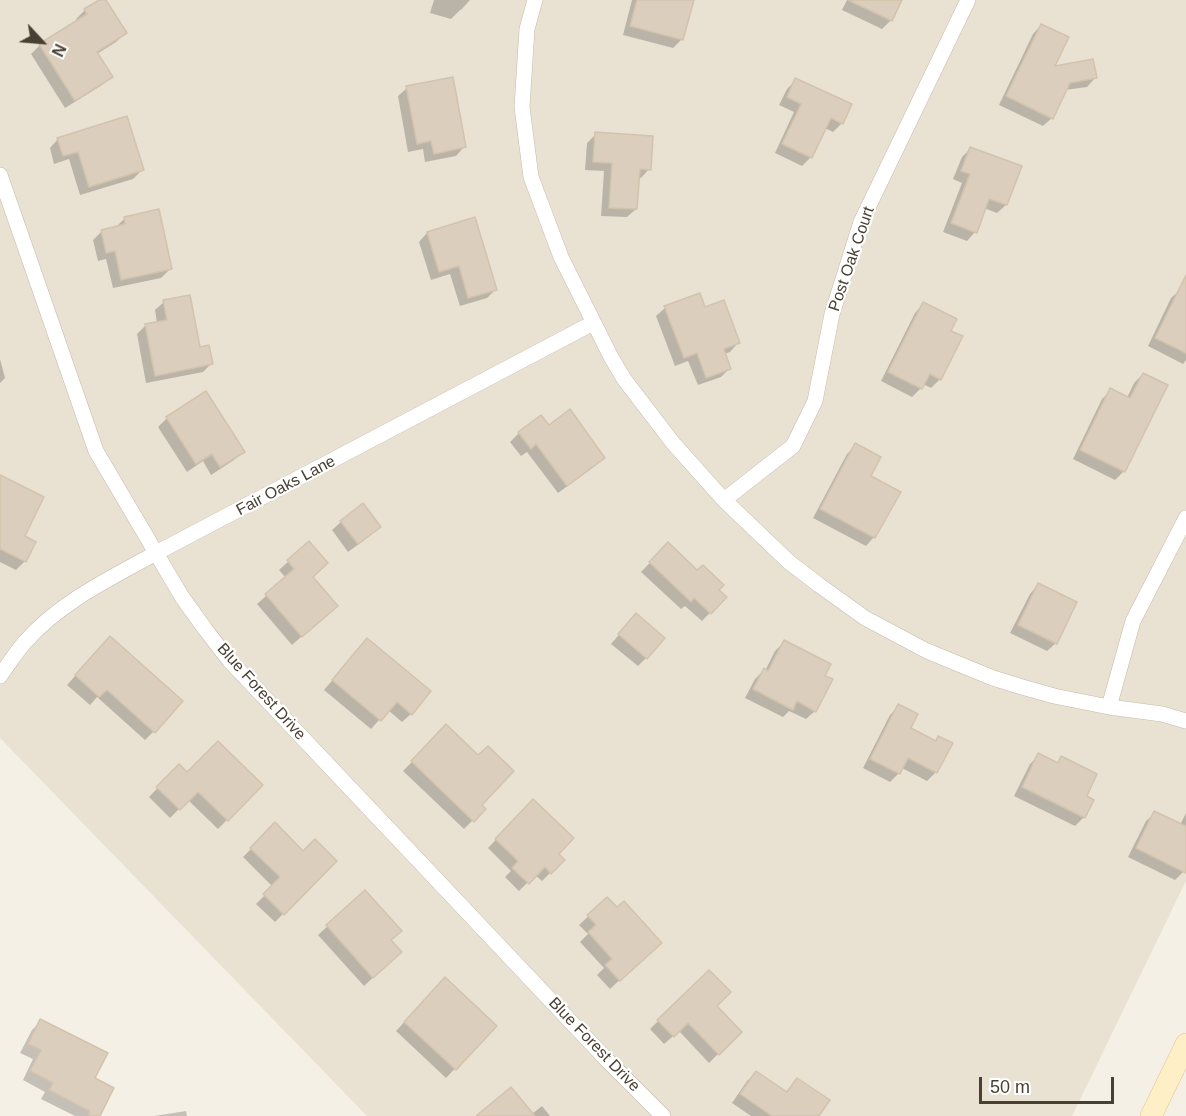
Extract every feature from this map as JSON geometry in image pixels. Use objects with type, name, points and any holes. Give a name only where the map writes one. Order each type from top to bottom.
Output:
[{"type":"street","points":[[535,0],[527,29],[522,107],[531,177],[561,257],[593,323],[624,379],[674,444],[724,500],[797,568],[845,604],[865,618],[927,651],[993,678],[1054,696],[1109,707],[1162,714],[1186,721]]},
{"type":"street","name":"Post Oak Court","points":[[724,500],[793,446],[815,401],[832,314],[861,222],[968,0]]},
{"type":"street","name":"Blue Forest Drive","points":[[0,175],[96,451],[182,597],[229,660],[607,1060],[663,1116]]},
{"type":"street","name":"Fair Oaks Lane","points":[[0,676],[25,642],[49,618],[87,591],[593,323]]},
{"type":"street","points":[[1109,707],[1133,621],[1186,518]]},
{"type":"street","points":[[1151,1116],[1186,1044]]},
{"type":"shaded area","points":[[0,0],[1186,0],[1186,881],[1072,1116],[367,1116],[0,738]]},
{"type":"building","points":[[99,0],[106,0],[127,33],[97,52],[113,77],[75,101],[39,44],[87,14],[84,9]]},
{"type":"building","points":[[637,0],[694,0],[683,40],[630,26]]},
{"type":"building","points":[[848,0],[902,0],[892,21]]},
{"type":"building","points":[[1041,24],[1069,37],[1055,66],[1093,59],[1097,78],[1070,83],[1053,119],[1006,96]]},
{"type":"building","points":[[453,77],[466,147],[434,154],[431,141],[417,144],[406,86]]},
{"type":"building","points":[[795,78],[852,104],[843,124],[831,118],[812,158],[782,144],[801,104],[787,97]]},
{"type":"building","points":[[127,116],[144,170],[89,187],[78,152],[63,156],[57,138]]},
{"type":"building","points":[[595,132],[653,136],[651,170],[640,169],[637,209],[609,208],[612,163],[593,162]]},
{"type":"building","points":[[970,147],[1022,166],[1007,205],[989,199],[977,233],[951,223],[970,174],[961,171]]},
{"type":"building","points":[[159,209],[172,269],[121,280],[115,251],[106,253],[101,230],[125,224],[124,217]]},
{"type":"building","points":[[475,217],[497,290],[468,298],[459,266],[439,272],[427,232]]},
{"type":"building","points":[[1186,275],[1186,353],[1155,338]]},
{"type":"building","points":[[700,293],[705,307],[724,300],[740,343],[724,349],[731,369],[706,378],[697,353],[684,358],[664,306]]},
{"type":"building","points":[[190,295],[200,347],[209,345],[213,364],[155,376],[145,324],[167,320],[163,300]]},
{"type":"building","points":[[923,302],[957,319],[951,331],[963,336],[941,380],[930,374],[922,389],[888,372]]},
{"type":"building","points":[[1143,373],[1168,385],[1125,472],[1080,450],[1110,388],[1130,398]]},
{"type":"building","points":[[206,391],[245,452],[220,467],[212,454],[196,464],[166,417]]},
{"type":"building","points":[[570,409],[605,458],[567,486],[536,444],[531,449],[518,432],[541,415],[549,425]]},
{"type":"building","points":[[855,443],[881,457],[871,476],[901,492],[875,538],[820,509]]},
{"type":"building","points":[[0,475],[44,497],[25,536],[36,542],[26,562],[0,549]]},
{"type":"building","points":[[363,503],[381,527],[358,544],[340,521]]},
{"type":"building","points":[[309,541],[328,563],[313,577],[338,606],[302,637],[265,594],[294,569],[287,560]]},
{"type":"building","points":[[668,542],[697,570],[703,565],[724,585],[719,590],[727,597],[711,614],[694,598],[691,602],[649,562]]},
{"type":"building","points":[[1038,583],[1077,602],[1057,644],[1018,625]]},
{"type":"building","points":[[636,613],[665,638],[647,659],[618,634]]},
{"type":"building","points":[[110,636],[183,701],[155,733],[107,690],[99,697],[75,675]]},
{"type":"building","points":[[367,638],[431,691],[412,715],[397,702],[381,721],[332,680]]},
{"type":"building","points":[[784,640],[831,664],[825,676],[833,679],[816,712],[797,701],[793,710],[753,689],[764,668],[768,671]]},
{"type":"building","points":[[898,704],[918,714],[911,728],[936,741],[938,736],[953,743],[937,773],[908,758],[900,774],[870,759]]},
{"type":"building","points":[[446,724],[478,755],[488,746],[514,771],[482,805],[486,809],[474,822],[411,761]]},
{"type":"building","points":[[218,741],[263,785],[228,821],[198,792],[180,810],[156,787],[179,764],[187,772]]},
{"type":"building","points":[[1038,753],[1058,763],[1061,756],[1097,774],[1087,796],[1094,800],[1085,818],[1022,787]]},
{"type":"building","points":[[533,799],[574,838],[559,854],[565,860],[551,874],[545,867],[529,884],[512,868],[518,861],[495,839]]},
{"type":"building","points":[[1154,811],[1186,826],[1186,873],[1136,848]]},
{"type":"building","points":[[275,822],[303,851],[315,839],[337,861],[284,915],[263,894],[280,877],[250,848]]},
{"type":"building","points":[[365,890],[402,931],[391,940],[402,952],[373,978],[326,925]]},
{"type":"building","points":[[607,897],[617,907],[624,901],[662,943],[620,981],[605,965],[612,959],[588,932],[596,925],[587,915]]},
{"type":"building","points":[[709,970],[731,992],[717,1006],[742,1032],[719,1055],[688,1023],[674,1037],[657,1020]]},
{"type":"building","points":[[445,977],[497,1026],[456,1070],[404,1022]]},
{"type":"building","points":[[40,1019],[108,1053],[95,1078],[114,1088],[100,1116],[89,1116],[89,1111],[49,1090],[53,1083],[30,1071],[41,1050],[28,1044]]},
{"type":"building","points":[[756,1071],[787,1092],[797,1078],[830,1100],[819,1116],[772,1116],[740,1094]]},
{"type":"building","points":[[511,1087],[535,1116],[476,1116]]}]
